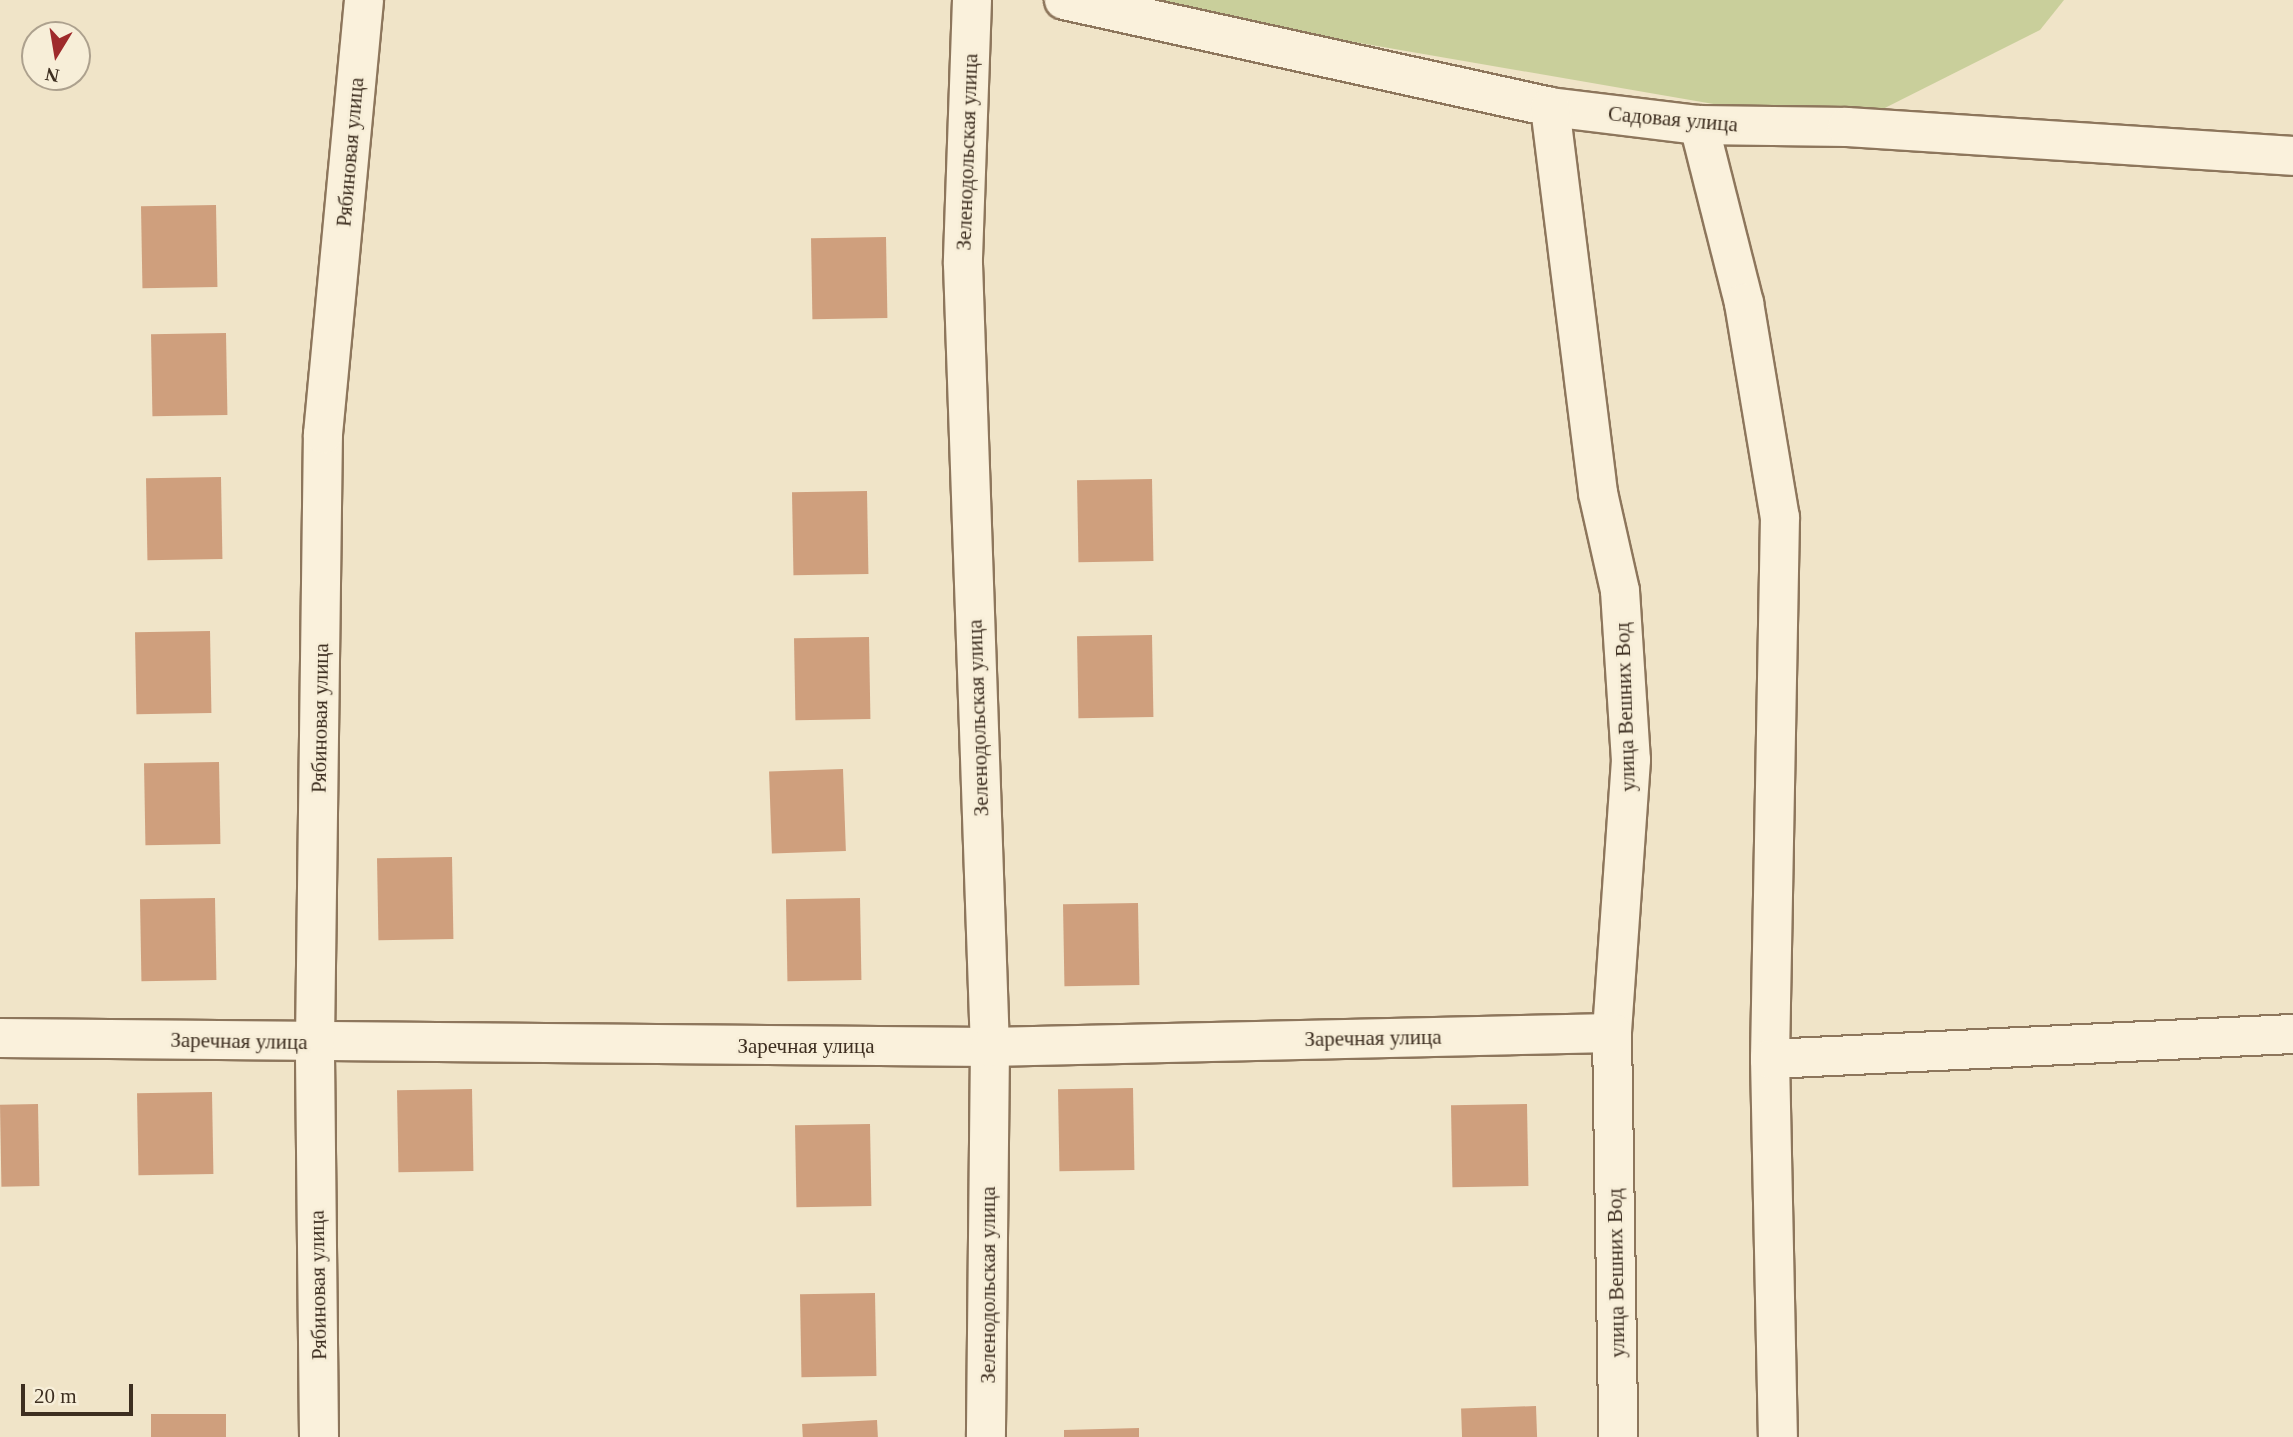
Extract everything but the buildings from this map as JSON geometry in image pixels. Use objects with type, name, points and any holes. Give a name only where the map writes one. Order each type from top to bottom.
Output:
[{"type":"street","name":"Рябиновая улица","points":[[319,1437],[316,1042],[323,434],[364,0]]},
{"type":"street","name":"Зеленодольская улица","points":[[972,0],[963,264],[990,1047],[986,1437]]},
{"type":"street","name":"Садовая улица","points":[[1065,0],[1550,107],[1699,125],[1847,127],[2293,156]]},
{"type":"street","name":"улица Вешних Вод","points":[[1550,107],[1598,494],[1619,591],[1632,760],[1612,1033],[1618,1437]]},
{"type":"street","points":[[1699,125],[1744,303],[1780,517],[1770,1059],[1777,1437]]},
{"type":"street","name":"Заречная улица","points":[[0,1038],[990,1047],[1612,1033]]},
{"type":"street","points":[[1770,1059],[2293,1034]]},
{"type":"green space","points":[[1110,0],[2064,0],[2040,30],[1847,127]]}]
